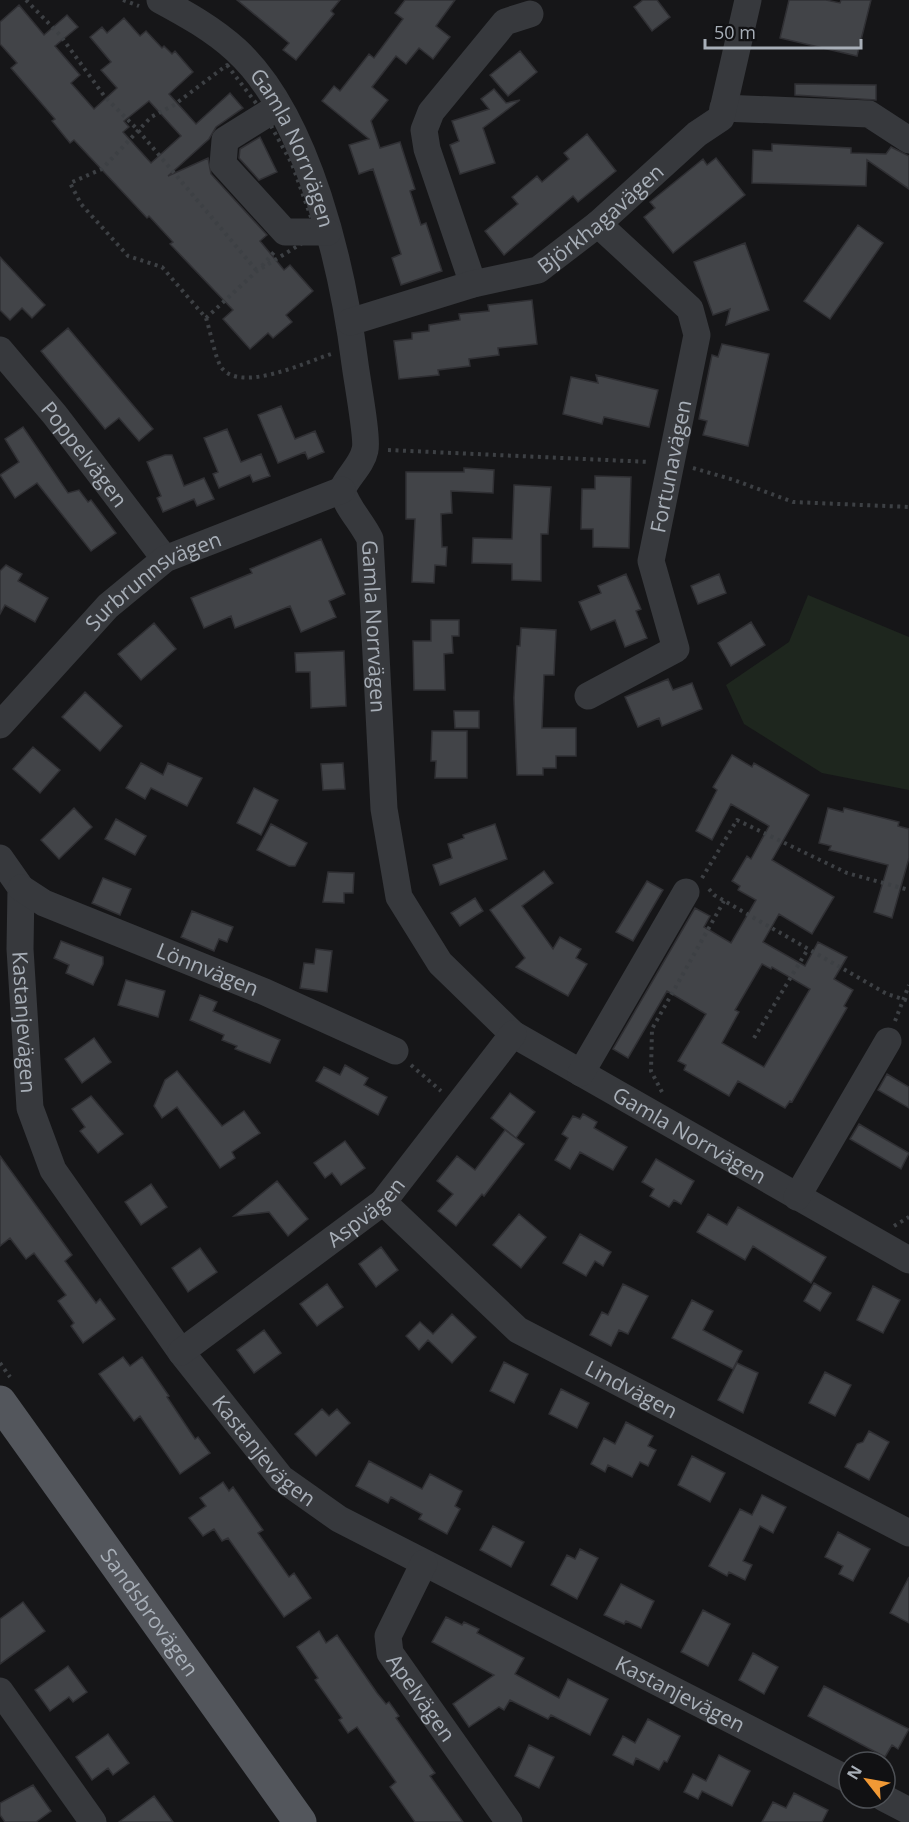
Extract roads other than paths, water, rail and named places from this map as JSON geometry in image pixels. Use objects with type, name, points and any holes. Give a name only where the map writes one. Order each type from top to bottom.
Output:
[{"type":"main road","name":"Sandsbrovägen","points":[[0,1402],[300,1822]]},
{"type":"street","name":"Gamla Norrvägen","points":[[160,0],[197,20],[236,51],[267,87],[293,134],[321,237],[350,322],[366,449],[342,489],[349,506],[362,522],[370,539],[384,809],[399,897],[440,963],[513,1034],[909,1260]]},
{"type":"street","name":"Björkhagavägen","points":[[350,322],[473,284],[538,270],[598,224],[697,134],[721,118],[748,0]]},
{"type":"street","points":[[473,284],[427,148],[424,130],[431,112],[505,22],[530,14]]},
{"type":"street","points":[[278,106],[225,140],[223,164],[285,232],[321,237]]},
{"type":"street","points":[[723,108],[869,114],[909,140]]},
{"type":"street","name":"Fortunavägen","points":[[588,696],[676,649],[651,561],[697,335],[690,309],[598,224]]},
{"type":"street","name":"Poppelvägen","points":[[0,350],[55,415],[165,559]]},
{"type":"street","name":"Surbrunnsvägen","points":[[0,725],[108,606],[165,559],[342,489]]},
{"type":"street","points":[[0,858],[21,888]]},
{"type":"street","points":[[581,1073],[693,886]]},
{"type":"street","name":"Lönnvägen","points":[[21,888],[44,903],[265,992],[396,1051]]},
{"type":"street","name":"Kastanjevägen","points":[[21,888],[20,949],[30,1108],[53,1170],[181,1352],[280,1478],[339,1519],[837,1774]]},
{"type":"street","name":"Aspvägen","points":[[181,1352],[383,1202],[513,1034]]},
{"type":"street","points":[[797,1197],[888,1041]]},
{"type":"street","name":"Lindvägen","points":[[383,1202],[518,1330],[909,1533]]},
{"type":"street","name":"Apelvägen","points":[[424,1563],[388,1636],[390,1653],[509,1822]]},
{"type":"street","points":[[0,1691],[93,1822]]}]
